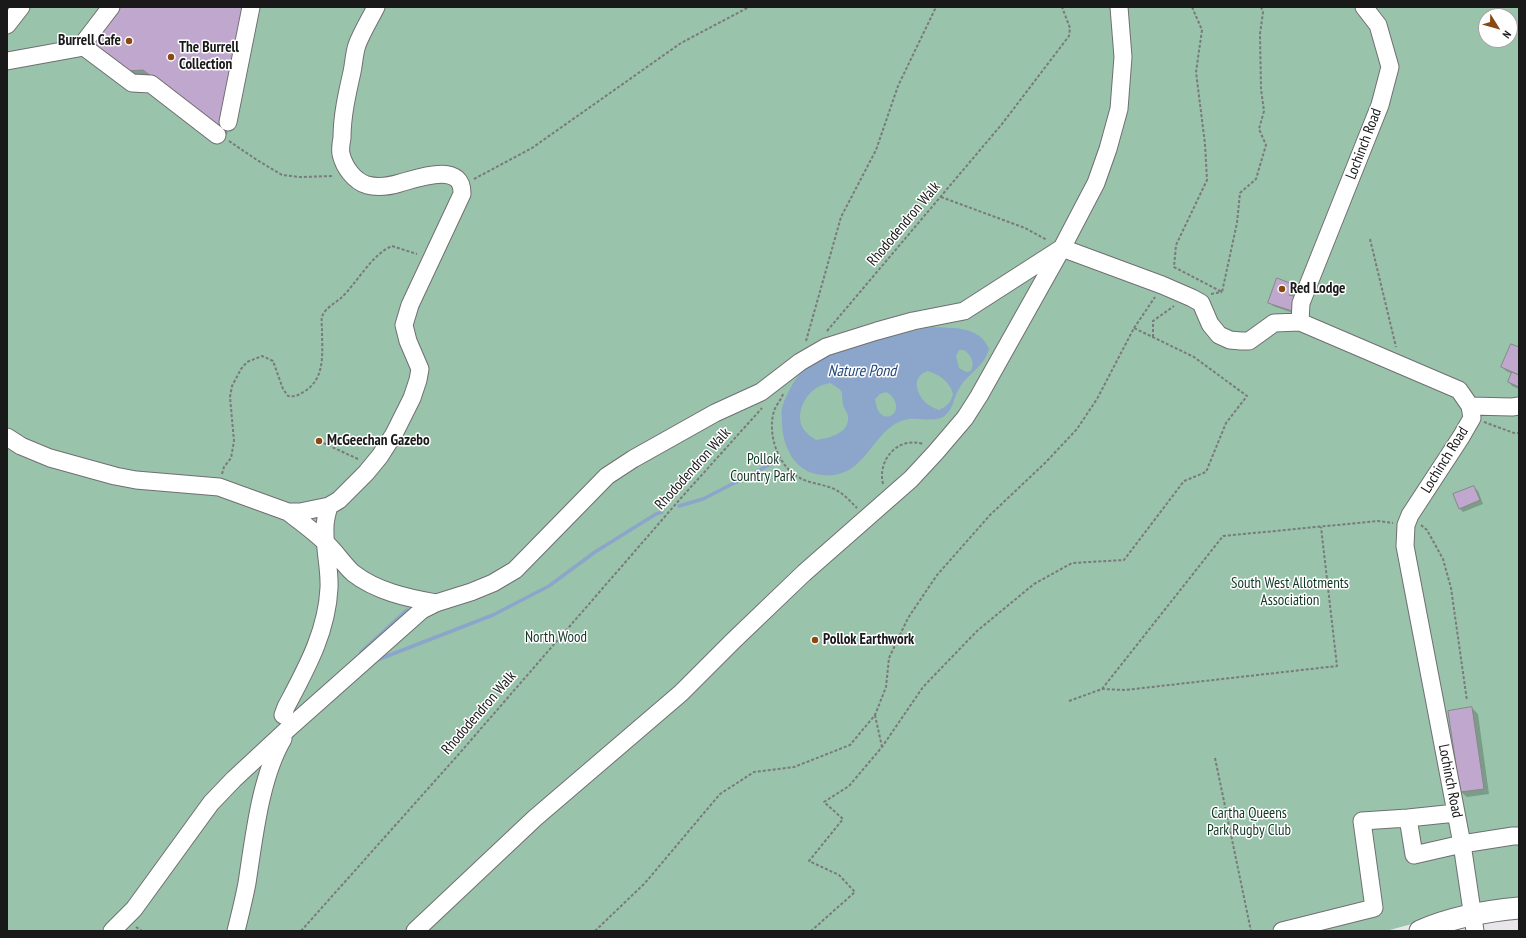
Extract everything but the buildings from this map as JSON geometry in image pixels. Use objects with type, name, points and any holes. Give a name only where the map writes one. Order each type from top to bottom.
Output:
[{"type":"main road","points":[[1475,920],[1519,908]]},
{"type":"main road","points":[[1420,931],[1440,922],[1519,918]]},
{"type":"street","points":[[84,47],[85,42],[111,7]]},
{"type":"street","points":[[228,122],[251,7]]},
{"type":"street","points":[[288,512],[300,512],[329,506],[339,500],[371,467],[394,434],[412,398],[420,370],[408,341],[404,325],[410,305],[462,194],[462,186],[459,179],[454,176],[435,174],[379,187],[367,185],[357,180],[347,170],[341,153],[342,123],[357,46],[376,7]]},
{"type":"street","points":[[415,931],[536,818],[681,693],[804,573],[911,479],[965,418],[979,396],[1062,248],[1096,183],[1108,149],[1119,109],[1123,57],[1119,7]]},
{"type":"street","name":"Lochinch Road","points":[[1364,7],[1378,25],[1390,67],[1380,106],[1302,303],[1300,322],[1459,390],[1471,412],[1461,437],[1408,520],[1405,546],[1462,844],[1475,920]]},
{"type":"street","points":[[7,25],[15,9]]},
{"type":"street","points":[[7,61],[84,47],[132,83],[151,84],[221,137]]},
{"type":"street","points":[[112,931],[134,909],[211,803],[286,722],[422,610],[436,603],[471,592],[515,570],[607,476],[715,413],[761,392],[800,362],[826,347],[913,321],[964,311],[1062,248]]},
{"type":"street","points":[[1062,248],[1162,285],[1192,298],[1201,304],[1210,324],[1219,335],[1230,340],[1249,341],[1274,323],[1300,322]]},
{"type":"street","points":[[1471,412],[1519,406]]},
{"type":"street","points":[[7,437],[21,446],[50,458],[115,476],[136,480],[219,487],[288,512],[326,543],[353,572],[369,583],[389,592],[436,603]]},
{"type":"street","points":[[236,931],[246,886],[256,824],[270,764],[286,722],[286,707],[312,657],[322,632],[328,607],[329,586],[325,527],[329,506]]},
{"type":"street","points":[[1282,931],[1374,908],[1362,821],[1456,813]]},
{"type":"street","points":[[1408,818],[1414,855],[1462,844],[1519,836]]},
{"type":"path","points":[[462,186],[532,148],[681,43],[749,7]]},
{"type":"path","points":[[800,362],[841,218],[876,150],[898,86],[936,7]]},
{"type":"path","name":"Rhododendron Walk","points":[[826,332],[1002,124],[1069,36],[1070,28],[1062,7]]},
{"type":"path","points":[[1192,7],[1202,30],[1196,72],[1205,144],[1207,180],[1176,245],[1174,267],[1222,292],[1237,223],[1240,193],[1256,179],[1266,145],[1259,129],[1264,111],[1261,89],[1260,34],[1263,12],[1261,7]]},
{"type":"path","points":[[221,137],[282,175],[314,177],[351,174]]},
{"type":"path","points":[[941,197],[1025,228],[1062,248]]},
{"type":"path","points":[[1370,239],[1400,366]]},
{"type":"path","points":[[219,487],[218,481],[224,467],[231,458],[234,441],[230,398],[232,386],[241,369],[247,362],[262,356],[273,362],[283,389],[288,396],[294,397],[304,392],[318,379],[321,365],[322,317],[328,309],[349,290],[384,249],[392,246],[419,254],[434,253]]},
{"type":"path","points":[[595,931],[645,883],[720,794],[754,772],[794,767],[850,745],[875,715],[886,687],[889,658],[908,618],[932,581],[990,515],[1046,462],[1077,429],[1097,399],[1134,328],[1194,357],[1247,396],[1226,423],[1206,472],[1184,481],[1124,560],[1072,563],[1034,584],[977,631],[923,687],[882,747],[849,786],[824,802],[843,819],[809,860],[839,875],[855,892],[811,931]]},
{"type":"path","points":[[786,390],[774,411],[773,426],[774,444],[778,455],[786,468],[800,478],[835,490],[843,495],[868,518]]},
{"type":"path","name":"Rhododendron Walk","points":[[301,931],[458,755],[681,498],[766,404]]},
{"type":"path","points":[[1471,412],[1514,433],[1519,433]]},
{"type":"path","points":[[319,441],[371,467]]},
{"type":"path","points":[[892,496],[885,490],[882,482],[882,470],[885,460],[893,450],[904,444],[919,443],[936,452]]},
{"type":"path","points":[[1102,689],[1222,536],[1378,521],[1408,520],[1427,530],[1443,559],[1450,588],[1467,701]]},
{"type":"path","points":[[1069,701],[1102,689],[1126,690],[1337,666],[1321,527]]},
{"type":"path","points":[[875,715],[882,747]]},
{"type":"path","points":[[1215,758],[1251,931]]},
{"type":"green space","name":"North Wood","points":[[7,7],[1519,7],[1519,904],[1486,904],[1386,931],[7,931]]},
{"type":"water","name":"Nature Pond","points":[[926,328],[957,328],[973,332],[985,341],[989,349],[983,361],[967,378],[957,392],[947,414],[938,419],[909,419],[894,425],[877,440],[855,466],[845,472],[834,475],[812,473],[796,462],[790,454],[783,434],[782,410],[790,389],[806,366],[820,357],[856,343],[874,341]],"holes":[[[959,350],[964,350],[972,362],[973,365],[971,371],[966,372],[959,368],[956,356]],[[928,371],[937,375],[944,380],[952,390],[953,394],[951,400],[946,406],[939,410],[927,403],[917,389],[917,380],[923,373]],[[830,383],[841,391],[843,405],[848,416],[848,422],[846,427],[837,434],[816,440],[804,430],[800,418],[802,406],[805,400],[813,390],[819,386]],[[886,392],[891,395],[894,400],[896,409],[891,416],[883,416],[879,411],[875,399],[880,394]]]},
{"type":"waterway","points":[[679,506],[703,499],[779,460]]},
{"type":"waterway","points":[[377,660],[493,615],[549,586],[595,552],[656,514],[662,512]]},
{"type":"waterway","points":[[361,652],[407,610]]},
{"type":"place","name":"Burrell Cafe","points":[[129,41]]},
{"type":"place","name":"The Burrell Collection","points":[[171,57]]},
{"type":"place","name":"Red Lodge","points":[[1282,289]]},
{"type":"place","name":"McGeechan Gazebo","points":[[319,441]]},
{"type":"place","name":"Pollok Earthwork","points":[[815,640]]},
{"type":"park label","name":"Pollok Country Park","points":[[763,468]]},
{"type":"park label","name":"South West Allotments Association","points":[[1290,592]]},
{"type":"park label","name":"Cartha Queens Park Rugby Club","points":[[1249,822]]}]
